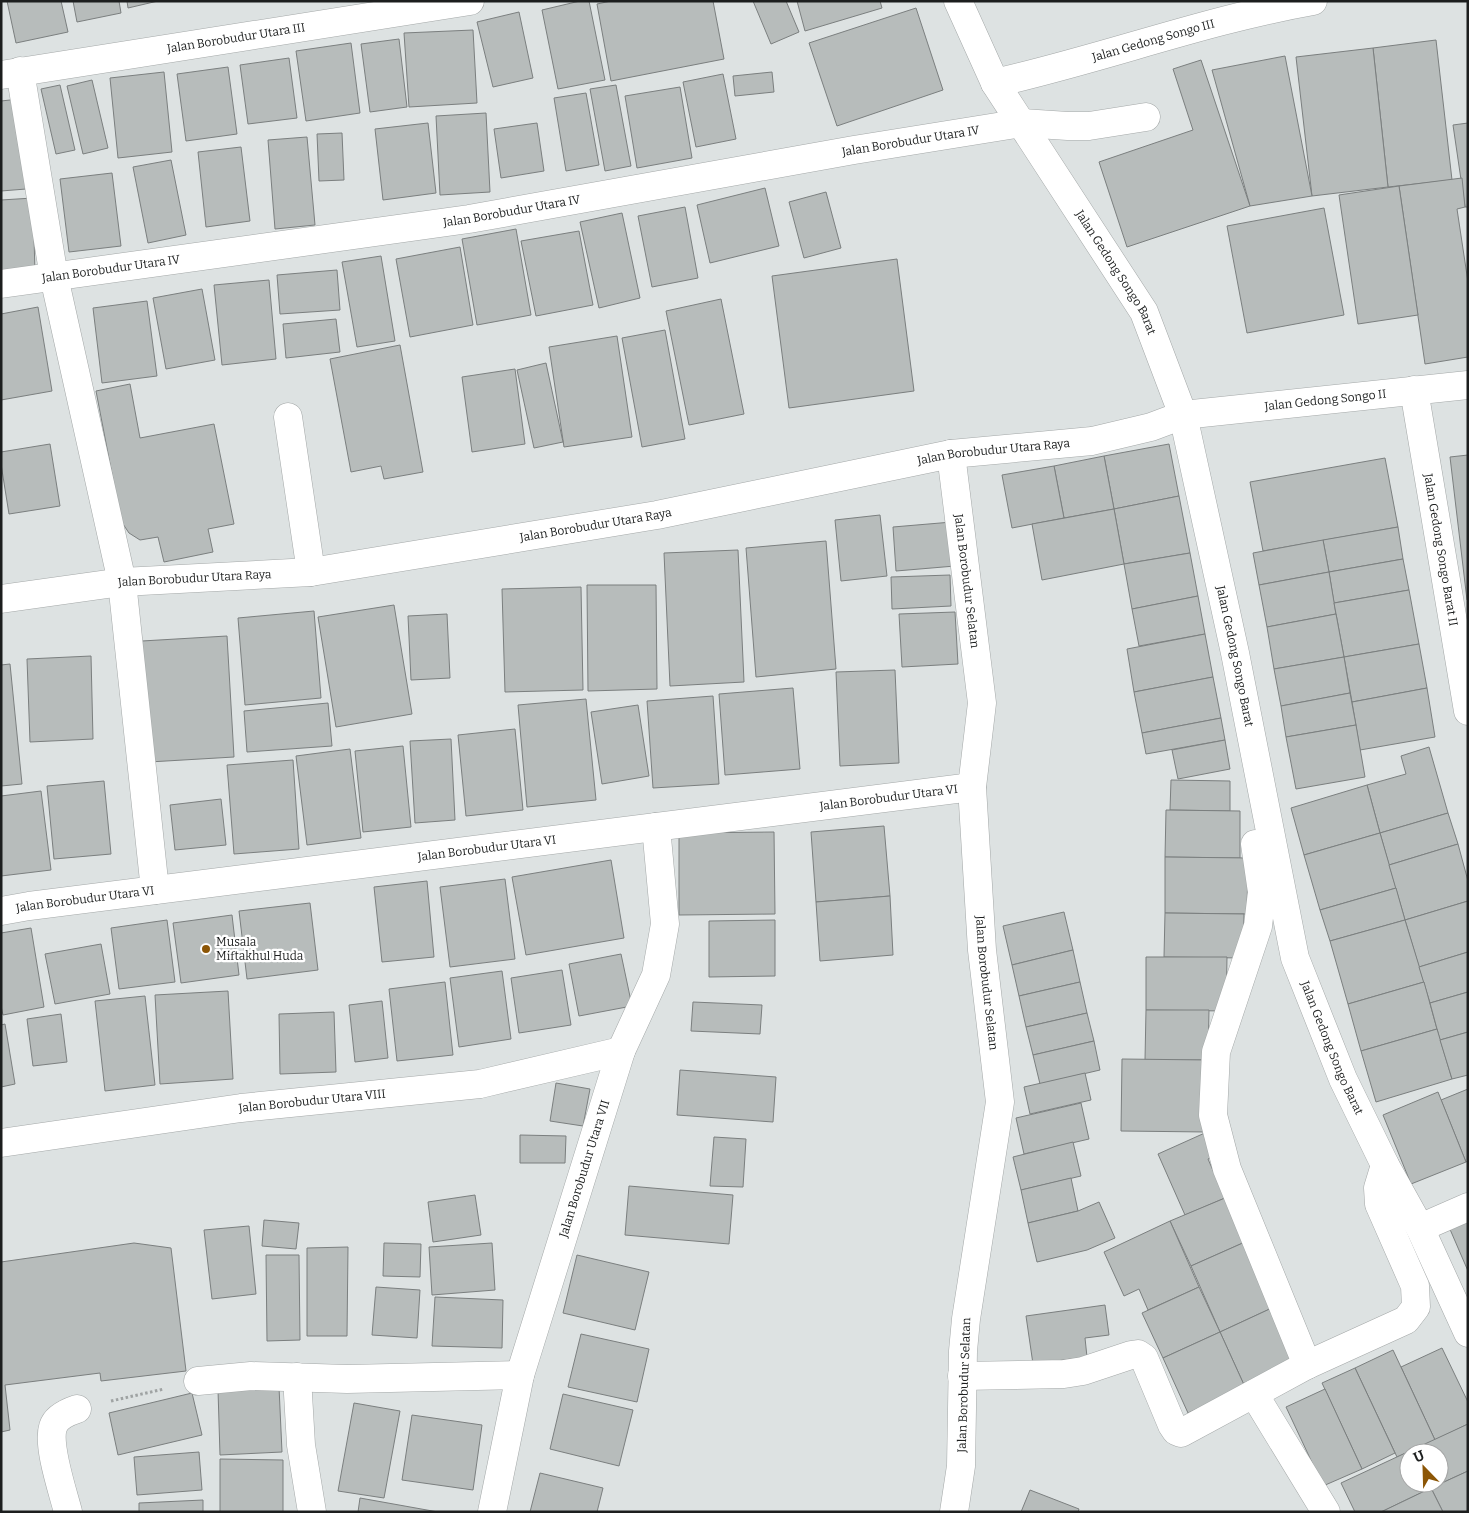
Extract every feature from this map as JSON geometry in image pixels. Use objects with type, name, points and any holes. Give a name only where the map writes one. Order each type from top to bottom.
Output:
[{"type":"street","name":"Jalan Borobudur Utara III","points":[[11,73],[470,1]]},
{"type":"street","name":"Jalan Gedong Songo Barat","points":[[958,1],[995,83],[1144,312],[1183,415],[1235,653],[1295,958],[1343,1079],[1384,1165],[1420,1228],[1468,1333]]},
{"type":"street","name":"Jalan Gedong Songo III","points":[[995,83],[1042,73],[1270,9],[1313,1]]},
{"type":"street","points":[[11,73],[122,582],[155,890]]},
{"type":"street","name":"Jalan Borobudur Utara IV","points":[[1,284],[469,219],[854,150],[1022,123],[1089,126],[1146,117]]},
{"type":"street","name":"Jalan Gedong Songo II","points":[[1183,415],[1468,385]]},
{"type":"street","name":"Jalan Gedong Songo Barat II","points":[[1414,390],[1468,711]]},
{"type":"street","name":"Jalan Borobudur Utara Raya","points":[[1,599],[122,582],[311,572],[657,515],[952,454],[1092,441],[1151,427],[1183,415]]},
{"type":"street","points":[[288,417],[311,572]]},
{"type":"street","name":"Jalan Borobudur Selatan","points":[[952,454],[982,703],[972,787],[982,950],[1000,1102],[966,1319],[963,1350],[960,1466],[954,1512]]},
{"type":"street","points":[[1235,653],[1227,691],[1228,716],[1258,856],[1262,892],[1258,926],[1216,1052],[1213,1115],[1227,1169],[1307,1365]]},
{"type":"street","name":"Jalan Borobudur Utara VI","points":[[1,912],[29,906],[972,787]]},
{"type":"street","name":"Jalan Borobudur Utara VII","points":[[492,1512],[520,1375],[620,1051],[656,975],[665,924],[656,827]]},
{"type":"street","name":"Jalan Borobudur Utara VIII","points":[[1,1142],[241,1108],[480,1084],[620,1051]]},
{"type":"street","points":[[962,1376],[1064,1374],[1083,1371],[1138,1354],[1144,1358],[1172,1426],[1180,1433],[1307,1365],[1406,1320],[1416,1307],[1415,1286],[1379,1204],[1378,1188],[1384,1165]]},
{"type":"street","points":[[1420,1228],[1468,1207]]},
{"type":"street","points":[[198,1381],[251,1376],[346,1379],[520,1375]]},
{"type":"street","points":[[297,1377],[301,1445],[312,1512]]},
{"type":"street","points":[[1254,1394],[1326,1512]]},
{"type":"street","points":[[68,1512],[52,1450],[53,1426],[63,1414],[77,1409]]},
{"type":"path","points":[[77,1409],[198,1381]]},
{"type":"building","points":[[7,1],[61,1],[68,32],[16,43]]},
{"type":"building","points":[[73,1],[119,1],[121,13],[77,22]]},
{"type":"building","points":[[127,1],[158,1],[128,8]]},
{"type":"building","points":[[580,1],[589,1],[605,80],[558,89],[542,10]]},
{"type":"building","points":[[611,1],[713,1],[724,59],[611,81],[597,4]]},
{"type":"building","points":[[753,1],[786,1],[799,32],[771,44]]},
{"type":"building","points":[[797,1],[880,1],[882,8],[805,31]]},
{"type":"building","points":[[916,8],[943,90],[837,126],[809,43]]},
{"type":"building","points":[[519,12],[533,78],[493,87],[477,22]]},
{"type":"building","points":[[473,30],[477,103],[409,107],[404,33]]},
{"type":"building","points":[[399,39],[407,107],[370,112],[361,44]]},
{"type":"building","points":[[1436,40],[1452,180],[1388,187],[1373,48]]},
{"type":"building","points":[[351,43],[360,113],[306,121],[296,51]]},
{"type":"building","points":[[1373,48],[1388,187],[1312,196],[1296,57]]},
{"type":"building","points":[[1285,56],[1312,196],[1250,206],[1212,70]]},
{"type":"building","points":[[289,58],[297,118],[248,124],[240,65]]},
{"type":"building","points":[[1201,60],[1250,206],[1127,247],[1099,162],[1193,130],[1173,69]]},
{"type":"building","points":[[228,67],[237,134],[186,141],[177,74]]},
{"type":"building","points":[[164,72],[172,152],[118,158],[110,78]]},
{"type":"building","points":[[772,72],[774,92],[735,96],[733,76]]},
{"type":"building","points":[[723,74],[736,139],[696,147],[683,82]]},
{"type":"building","points":[[92,80],[108,148],[83,154],[67,86]]},
{"type":"building","points":[[60,85],[75,150],[56,154],[41,89]]},
{"type":"building","points":[[616,85],[631,166],[605,171],[590,89]]},
{"type":"building","points":[[680,87],[692,158],[637,168],[625,96]]},
{"type":"building","points":[[586,93],[599,165],[566,171],[554,98]]},
{"type":"building","points":[[19,99],[26,189],[1,191],[1,101]]},
{"type":"building","points":[[486,113],[490,192],[440,195],[436,116]]},
{"type":"building","points":[[428,123],[436,193],[383,200],[375,129]]},
{"type":"building","points":[[537,123],[544,171],[501,178],[494,129]]},
{"type":"building","points":[[1468,123],[1468,207],[1465,207],[1453,125]]},
{"type":"building","points":[[342,133],[344,180],[319,181],[317,134]]},
{"type":"building","points":[[307,137],[315,225],[275,229],[268,140]]},
{"type":"building","points":[[241,147],[250,221],[206,227],[198,152]]},
{"type":"building","points":[[171,160],[186,235],[148,243],[133,167]]},
{"type":"building","points":[[112,173],[121,246],[69,252],[60,179]]},
{"type":"building","points":[[1462,178],[1465,207],[1457,209],[1468,282],[1468,357],[1425,364],[1399,186]]},
{"type":"building","points":[[1399,186],[1418,315],[1358,324],[1339,195]]},
{"type":"building","points":[[765,188],[779,246],[710,263],[697,205]]},
{"type":"building","points":[[826,192],[841,248],[804,258],[789,202]]},
{"type":"building","points":[[33,198],[35,274],[1,275],[1,200]]},
{"type":"building","points":[[685,207],[698,278],[652,287],[638,216]]},
{"type":"building","points":[[1324,208],[1344,315],[1247,333],[1227,226]]},
{"type":"building","points":[[622,213],[640,298],[599,308],[580,222]]},
{"type":"building","points":[[516,229],[531,315],[477,325],[462,239]]},
{"type":"building","points":[[579,231],[593,305],[536,316],[521,241]]},
{"type":"building","points":[[460,247],[473,325],[410,337],[396,259]]},
{"type":"building","points":[[381,256],[395,341],[357,347],[342,262]]},
{"type":"building","points":[[897,259],[914,391],[789,408],[772,276]]},
{"type":"building","points":[[337,270],[340,310],[280,314],[277,275]]},
{"type":"building","points":[[269,280],[276,359],[222,365],[214,285]]},
{"type":"building","points":[[202,289],[215,360],[166,369],[153,298]]},
{"type":"building","points":[[721,299],[744,414],[689,425],[666,311]]},
{"type":"building","points":[[147,301],[157,376],[102,383],[93,308]]},
{"type":"building","points":[[38,307],[52,391],[1,400],[1,314]]},
{"type":"building","points":[[336,319],[340,352],[286,358],[283,324]]},
{"type":"building","points":[[665,330],[685,439],[642,447],[622,338]]},
{"type":"building","points":[[617,336],[632,437],[564,447],[549,347]]},
{"type":"building","points":[[400,345],[423,472],[384,479],[381,466],[351,472],[330,359]]},
{"type":"building","points":[[546,363],[563,442],[534,448],[517,370]]},
{"type":"building","points":[[515,369],[525,444],[472,452],[462,377]]},
{"type":"building","points":[[130,384],[140,438],[214,424],[234,524],[208,529],[213,552],[164,562],[158,537],[140,540],[129,533],[121,521],[96,391]]},
{"type":"building","points":[[50,444],[60,506],[9,514],[1,464],[1,452]]},
{"type":"building","points":[[1169,444],[1179,496],[1114,509],[1104,456]]},
{"type":"building","points":[[1468,455],[1468,600],[1467,600],[1450,457]]},
{"type":"building","points":[[1104,456],[1114,509],[1064,518],[1054,466]]},
{"type":"building","points":[[1385,458],[1398,527],[1263,551],[1250,482]]},
{"type":"building","points":[[1054,466],[1064,518],[1012,528],[1002,475]]},
{"type":"building","points":[[1179,496],[1190,553],[1124,564],[1114,509]]},
{"type":"building","points":[[1114,509],[1124,564],[1042,580],[1032,524]]},
{"type":"building","points":[[880,515],[887,576],[841,581],[835,520]]},
{"type":"building","points":[[952,522],[955,566],[896,571],[893,527]]},
{"type":"building","points":[[1398,527],[1403,559],[1329,572],[1323,540]]},
{"type":"building","points":[[1323,540],[1329,572],[1259,585],[1253,553]]},
{"type":"building","points":[[826,541],[836,669],[756,677],[746,548]]},
{"type":"building","points":[[738,550],[744,682],[670,686],[664,553]]},
{"type":"building","points":[[1190,553],[1198,596],[1132,609],[1124,564]]},
{"type":"building","points":[[1403,559],[1409,590],[1334,603],[1329,572]]},
{"type":"building","points":[[1329,572],[1336,614],[1267,627],[1259,585]]},
{"type":"building","points":[[950,575],[951,606],[892,609],[891,577]]},
{"type":"building","points":[[587,585],[656,585],[657,689],[588,691]]},
{"type":"building","points":[[581,587],[583,690],[505,692],[502,589]]},
{"type":"building","points":[[1409,590],[1419,644],[1344,657],[1334,603]]},
{"type":"building","points":[[1198,596],[1205,634],[1139,646],[1132,609]]},
{"type":"building","points":[[394,605],[412,714],[336,727],[318,617]]},
{"type":"building","points":[[314,611],[321,698],[245,705],[238,618]]},
{"type":"building","points":[[955,612],[958,664],[902,667],[899,614]]},
{"type":"building","points":[[447,614],[450,678],[411,680],[408,616]]},
{"type":"building","points":[[1336,614],[1344,657],[1274,669],[1267,627]]},
{"type":"building","points":[[1205,634],[1213,677],[1134,692],[1127,649]]},
{"type":"building","points":[[227,636],[234,757],[149,762],[142,641]]},
{"type":"building","points":[[1419,644],[1427,688],[1352,702],[1344,657]]},
{"type":"building","points":[[91,656],[93,739],[30,742],[27,659]]},
{"type":"building","points":[[1344,657],[1350,693],[1281,706],[1274,669]]},
{"type":"building","points":[[10,664],[22,784],[1,786],[1,665]]},
{"type":"building","points":[[895,670],[899,763],[840,766],[836,672]]},
{"type":"building","points":[[1213,677],[1221,718],[1142,733],[1134,692]]},
{"type":"building","points":[[793,688],[800,769],[725,775],[719,694]]},
{"type":"building","points":[[1427,688],[1435,737],[1360,750],[1352,702]]},
{"type":"building","points":[[1350,693],[1356,725],[1286,737],[1281,706]]},
{"type":"building","points":[[713,696],[719,784],[653,788],[647,701]]},
{"type":"building","points":[[586,699],[596,800],[527,807],[518,705]]},
{"type":"building","points":[[328,703],[332,746],[247,752],[244,711]]},
{"type":"building","points":[[638,705],[649,776],[602,784],[591,712]]},
{"type":"building","points":[[1221,718],[1225,740],[1146,754],[1142,733]]},
{"type":"building","points":[[1356,725],[1365,777],[1296,789],[1286,737]]},
{"type":"building","points":[[515,729],[523,810],[466,816],[458,735]]},
{"type":"building","points":[[451,739],[455,820],[415,823],[410,741]]},
{"type":"building","points":[[1225,740],[1230,769],[1178,779],[1172,750]]},
{"type":"building","points":[[403,746],[411,827],[363,832],[355,751]]},
{"type":"building","points":[[1429,747],[1448,813],[1380,833],[1367,785],[1406,774],[1401,756]]},
{"type":"building","points":[[350,749],[361,838],[307,845],[296,756]]},
{"type":"building","points":[[293,760],[299,849],[234,854],[227,765]]},
{"type":"building","points":[[1171,780],[1230,781],[1230,811],[1170,810]]},
{"type":"building","points":[[104,781],[111,854],[54,859],[47,786]]},
{"type":"building","points":[[1367,785],[1380,833],[1304,855],[1291,808]]},
{"type":"building","points":[[41,791],[51,870],[1,876],[1,796]]},
{"type":"building","points":[[221,799],[226,845],[175,850],[170,805]]},
{"type":"building","points":[[1166,810],[1240,811],[1240,858],[1165,857]]},
{"type":"building","points":[[1448,813],[1458,844],[1389,865],[1380,833]]},
{"type":"building","points":[[884,826],[890,896],[816,902],[811,832]]},
{"type":"building","points":[[774,832],[775,914],[679,915],[679,833]]},
{"type":"building","points":[[1380,833],[1396,888],[1320,910],[1304,855]]},
{"type":"building","points":[[1458,844],[1468,881],[1468,901],[1405,920],[1389,865]]},
{"type":"building","points":[[1165,857],[1248,858],[1247,914],[1165,913]]},
{"type":"building","points":[[611,860],[624,938],[526,955],[512,877]]},
{"type":"building","points":[[505,879],[515,959],[450,967],[440,887]]},
{"type":"building","points":[[427,881],[434,957],[382,962],[374,887]]},
{"type":"building","points":[[1396,888],[1405,920],[1330,941],[1320,910]]},
{"type":"building","points":[[890,896],[893,955],[820,961],[816,902]]},
{"type":"building","points":[[1468,901],[1468,952],[1419,967],[1405,920]]},
{"type":"building","points":[[310,903],[318,970],[247,979],[239,911]]},
{"type":"building","points":[[1064,912],[1073,950],[1012,965],[1003,926]]},
{"type":"building","points":[[1165,913],[1244,914],[1243,958],[1164,957]]},
{"type":"building","name":"Musala Miftakhul Huda","points":[[232,915],[239,975],[181,983],[173,923]]},
{"type":"building","points":[[167,920],[175,982],[119,989],[111,928]]},
{"type":"building","points":[[775,920],[775,976],[709,977],[709,921]]},
{"type":"building","points":[[1405,920],[1424,982],[1348,1004],[1330,941]]},
{"type":"building","points":[[31,928],[44,1007],[3,1015],[1,1006],[1,933]]},
{"type":"building","points":[[101,944],[110,994],[55,1004],[45,954]]},
{"type":"building","points":[[1073,950],[1080,982],[1019,996],[1012,965]]},
{"type":"building","points":[[1468,952],[1468,992],[1430,1003],[1419,967]]},
{"type":"building","points":[[621,954],[632,1006],[579,1016],[569,964]]},
{"type":"building","points":[[1146,957],[1227,957],[1226,1011],[1146,1010]]},
{"type":"building","points":[[562,970],[571,1025],[519,1033],[511,978]]},
{"type":"building","points":[[502,971],[511,1039],[459,1047],[450,978]]},
{"type":"building","points":[[445,982],[453,1055],[397,1061],[389,989]]},
{"type":"building","points":[[1080,982],[1087,1013],[1026,1027],[1019,996]]},
{"type":"building","points":[[1424,982],[1437,1029],[1361,1051],[1348,1004]]},
{"type":"building","points":[[228,991],[233,1079],[160,1084],[155,995]]},
{"type":"building","points":[[1468,992],[1468,1032],[1440,1040],[1430,1003]]},
{"type":"building","points":[[145,996],[155,1085],[105,1091],[95,1001]]},
{"type":"building","points":[[382,1001],[388,1058],[355,1062],[349,1005]]},
{"type":"building","points":[[693,1002],[762,1005],[760,1034],[691,1031]]},
{"type":"building","points":[[1146,1010],[1209,1010],[1208,1060],[1145,1060]]},
{"type":"building","points":[[334,1012],[336,1072],[280,1074],[279,1014]]},
{"type":"building","points":[[1087,1013],[1094,1041],[1033,1055],[1026,1027]]},
{"type":"building","points":[[61,1014],[67,1062],[33,1066],[27,1019]]},
{"type":"building","points":[[5,1024],[15,1084],[1,1087],[1,1025]]},
{"type":"building","points":[[1437,1029],[1452,1079],[1376,1102],[1361,1051]]},
{"type":"building","points":[[1468,1032],[1468,1075],[1452,1079],[1440,1040]]},
{"type":"building","points":[[1094,1041],[1100,1070],[1040,1084],[1033,1055]]},
{"type":"building","points":[[1122,1059],[1208,1060],[1207,1132],[1121,1131]]},
{"type":"building","points":[[680,1070],[776,1077],[773,1122],[677,1115]]},
{"type":"building","points":[[1085,1073],[1091,1100],[1030,1114],[1024,1087]]},
{"type":"building","points":[[556,1083],[590,1089],[583,1126],[550,1121]]},
{"type":"building","points":[[1468,1089],[1468,1161],[1466,1162],[1441,1100]]},
{"type":"building","points":[[1438,1092],[1466,1162],[1411,1184],[1383,1115]]},
{"type":"building","points":[[1081,1103],[1089,1139],[1024,1154],[1016,1118]]},
{"type":"building","points":[[1207,1132],[1217,1154],[1208,1159],[1225,1198],[1185,1215],[1158,1154]]},
{"type":"building","points":[[520,1135],[566,1136],[565,1163],[520,1163]]},
{"type":"building","points":[[714,1137],[746,1139],[743,1187],[710,1186]]},
{"type":"building","points":[[1073,1142],[1081,1176],[1021,1190],[1013,1157]]},
{"type":"building","points":[[1071,1178],[1078,1211],[1028,1223],[1021,1190]]},
{"type":"building","points":[[629,1186],[733,1195],[729,1244],[625,1235]]},
{"type":"building","points":[[475,1195],[481,1235],[433,1242],[428,1202]]},
{"type":"building","points":[[1225,1198],[1245,1242],[1191,1266],[1170,1221]]},
{"type":"building","points":[[1099,1202],[1115,1238],[1087,1250],[1037,1262],[1028,1223],[1078,1211]]},
{"type":"building","points":[[1468,1219],[1468,1271],[1449,1227]]},
{"type":"building","points":[[264,1220],[299,1223],[296,1249],[262,1246]]},
{"type":"building","points":[[1170,1221],[1199,1287],[1148,1310],[1139,1289],[1124,1296],[1104,1252]]},
{"type":"building","points":[[249,1226],[256,1294],[212,1299],[204,1230]]},
{"type":"building","points":[[1245,1242],[1274,1307],[1220,1332],[1191,1266]]},
{"type":"building","points":[[134,1243],[171,1248],[186,1371],[101,1381],[100,1373],[5,1385],[10,1430],[1,1432],[1,1262]]},
{"type":"building","points":[[384,1243],[421,1244],[420,1277],[383,1276]]},
{"type":"building","points":[[492,1243],[495,1290],[432,1295],[429,1247]]},
{"type":"building","points":[[348,1247],[347,1336],[307,1336],[307,1248]]},
{"type":"building","points":[[266,1255],[299,1255],[300,1340],[267,1341]]},
{"type":"building","points":[[577,1255],[649,1272],[635,1330],[563,1313]]},
{"type":"building","points":[[376,1287],[420,1290],[417,1338],[372,1335]]},
{"type":"building","points":[[1199,1287],[1220,1332],[1163,1358],[1142,1313]]},
{"type":"building","points":[[435,1297],[503,1300],[502,1348],[432,1346]]},
{"type":"building","points":[[1105,1305],[1109,1335],[1085,1338],[1087,1357],[1033,1364],[1026,1316]]},
{"type":"building","points":[[1274,1307],[1299,1363],[1245,1387],[1220,1332]]},
{"type":"building","points":[[1220,1332],[1245,1387],[1188,1413],[1163,1358]]},
{"type":"building","points":[[581,1334],[649,1349],[637,1402],[568,1387]]},
{"type":"building","points":[[1442,1348],[1468,1402],[1468,1424],[1435,1440],[1401,1367]]},
{"type":"building","points":[[1393,1350],[1435,1440],[1428,1443],[1399,1443],[1399,1456],[1397,1457],[1355,1368]]},
{"type":"building","points":[[1355,1368],[1395,1453],[1362,1469],[1322,1383]]},
{"type":"building","points":[[279,1387],[282,1452],[220,1455],[218,1390]]},
{"type":"building","points":[[1325,1389],[1362,1469],[1323,1486],[1286,1407]]},
{"type":"building","points":[[192,1393],[202,1435],[118,1455],[109,1413]]},
{"type":"building","points":[[563,1394],[633,1410],[619,1466],[550,1449]]},
{"type":"building","points":[[354,1403],[400,1411],[384,1498],[338,1491]]},
{"type":"building","points":[[412,1415],[482,1425],[473,1490],[402,1480]]},
{"type":"building","points":[[1468,1424],[1468,1471],[1449,1480],[1449,1443],[1427,1443]]},
{"type":"building","points":[[199,1452],[202,1490],[137,1495],[134,1457]]},
{"type":"building","points":[[1399,1456],[1399,1493],[1421,1493],[1381,1512],[1355,1512],[1341,1483]]},
{"type":"building","points":[[220,1459],[283,1460],[283,1512],[220,1512]]},
{"type":"building","points":[[1468,1471],[1468,1512],[1443,1512],[1434,1493],[1449,1493],[1449,1480]]},
{"type":"building","points":[[540,1473],[603,1488],[597,1512],[530,1512]]},
{"type":"building","points":[[1030,1490],[1079,1509],[1078,1512],[1021,1512]]},
{"type":"building","points":[[1421,1493],[1434,1493],[1443,1512],[1381,1512]]},
{"type":"building","points":[[360,1498],[438,1512],[358,1512]]},
{"type":"building","points":[[203,1500],[203,1512],[139,1512],[139,1503]]},
{"type":"place","name":"Musala Miftakhul Huda","points":[[206,949]]}]
